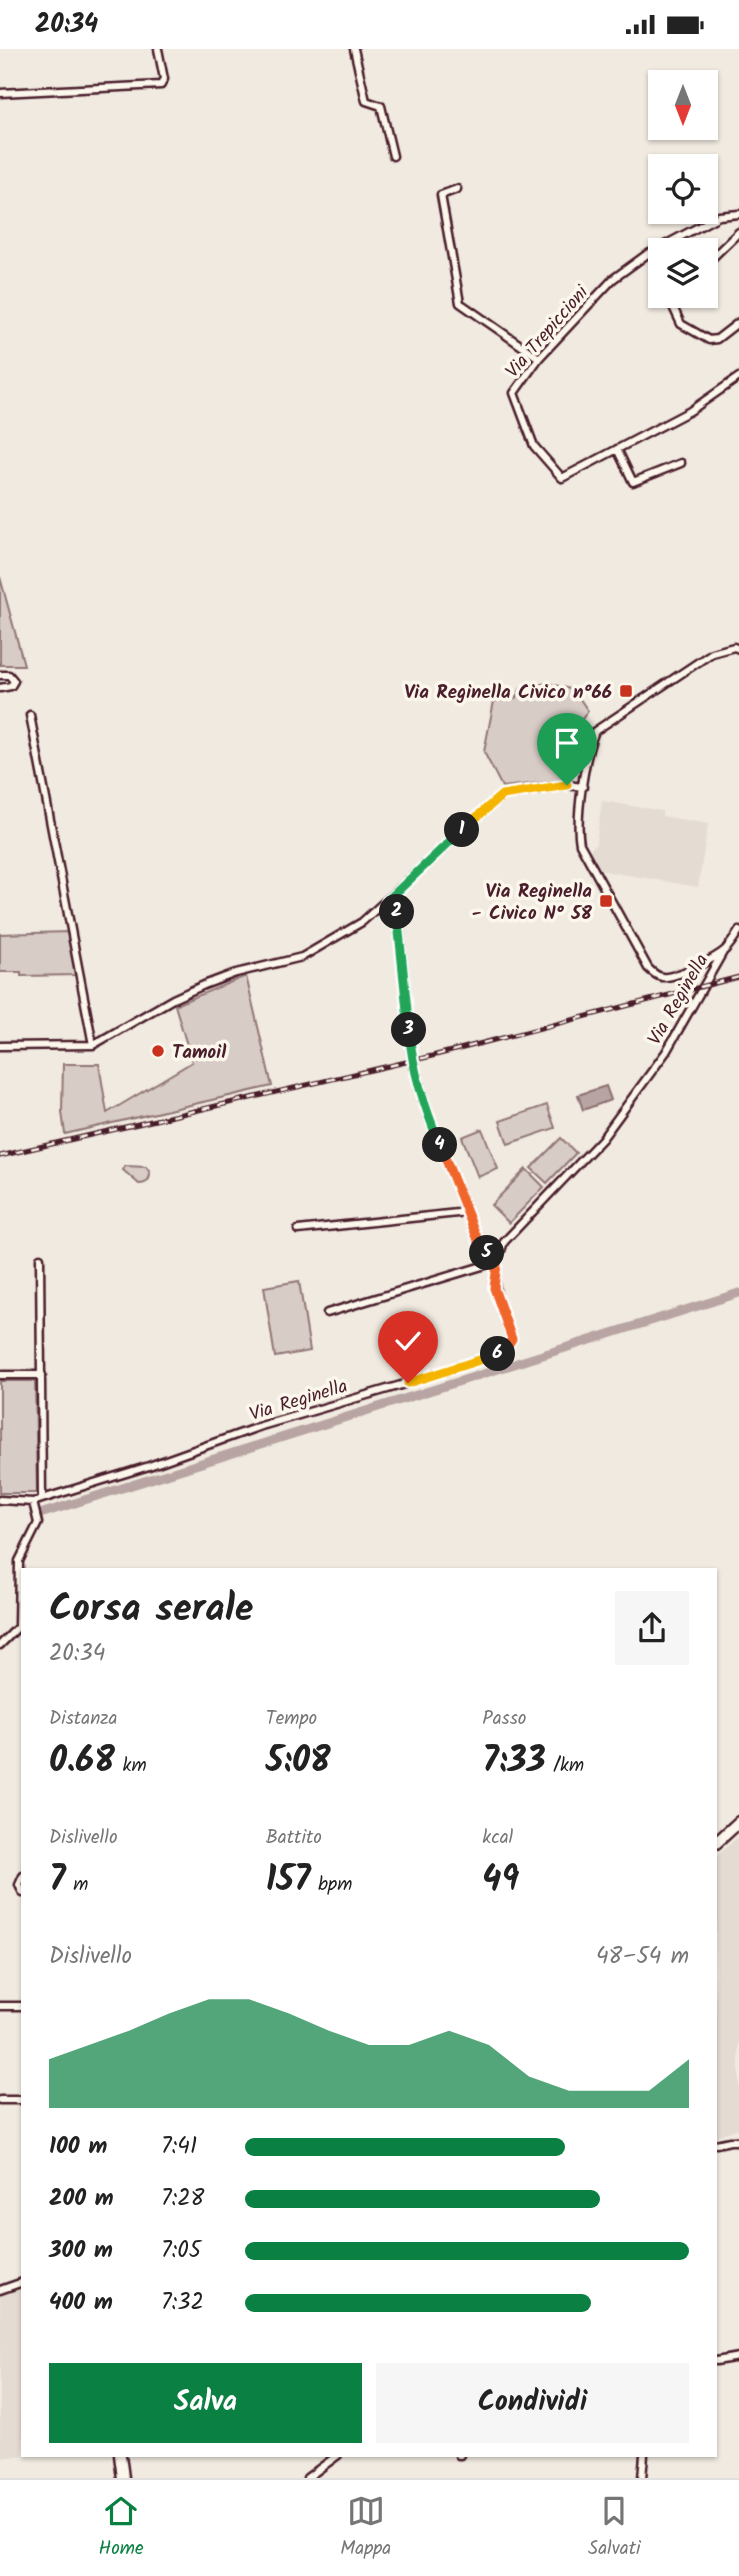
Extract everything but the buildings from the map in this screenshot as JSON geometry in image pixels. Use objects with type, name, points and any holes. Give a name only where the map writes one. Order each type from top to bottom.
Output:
[{"type":"street","points":[[0,93],[161,85],[164,79],[158,49]]},
{"type":"street","points":[[354,49],[366,101],[381,106],[393,156]]},
{"type":"street","points":[[457,189],[440,195],[460,303],[539,358]]},
{"type":"street","name":"Via Trepiccioni","points":[[739,214],[719,216],[646,255],[613,279],[539,358],[514,393],[534,446],[562,478],[690,411],[739,377]]},
{"type":"street","points":[[718,252],[739,232]]},
{"type":"street","points":[[674,308],[681,324],[709,340],[717,339],[739,322]]},
{"type":"street","points":[[617,449],[633,482],[681,463]]},
{"type":"street","name":"Via Reginella","points":[[723,952],[672,977],[661,977],[648,968],[580,844],[578,827],[592,740],[601,725],[712,653],[734,647],[739,649]]},
{"type":"street","points":[[0,675],[9,675],[14,681],[8,687],[0,688]]},
{"type":"street","points":[[30,715],[93,1045]]},
{"type":"street","points":[[0,1046],[93,1045],[173,999],[204,985],[236,973],[306,955],[356,927],[502,795],[567,785],[583,787]]},
{"type":"street","points":[[387,901],[398,913],[411,1051],[429,1118],[480,1245],[486,1253],[498,1257]]},
{"type":"street","name":"Via Reginella","points":[[0,1500],[34,1505],[43,1499],[149,1466],[261,1426],[504,1352],[512,1339],[494,1288],[498,1257],[504,1242],[602,1139],[666,1052],[723,952],[739,931]]},
{"type":"street","points":[[298,1230],[467,1212]]},
{"type":"street","points":[[327,1313],[489,1264],[498,1257]]},
{"type":"street","points":[[40,1258],[43,1499]]},
{"type":"street","points":[[0,1375],[42,1375]]},
{"type":"street","points":[[0,1645],[19,1627],[19,1561],[35,1534],[38,1523],[34,1505]]},
{"type":"street","points":[[717,1842],[739,1822]]},
{"type":"street","points":[[0,2006],[21,2006]]},
{"type":"street","points":[[0,2100],[21,2100]]},
{"type":"street","points":[[717,2144],[739,2141]]},
{"type":"street","points":[[0,2290],[21,2283]]},
{"type":"street","points":[[717,2361],[739,2357]]},
{"type":"street","points":[[120,2457],[123,2478]]},
{"type":"street","points":[[307,2478],[335,2457]]},
{"type":"street","points":[[642,2478],[644,2457]]},
{"type":"shaded area","points":[[0,577],[24,665],[0,665]]},
{"type":"shaded area","points":[[547,683],[574,690],[588,711],[578,726],[572,743],[567,780],[502,787],[484,752],[494,701],[515,699],[521,688]]},
{"type":"shaded area","points":[[602,801],[662,811],[662,816],[708,824],[698,887],[599,870],[588,851],[596,844]]},
{"type":"shaded area","points":[[68,932],[76,975],[21,976],[21,972],[0,972],[0,934]]},
{"type":"shaded area","points":[[246,976],[272,1086],[65,1134],[62,1112],[63,1064],[99,1064],[107,1113],[192,1062],[175,1005]]},
{"type":"shaded area","points":[[606,1086],[611,1100],[583,1110],[578,1095]]},
{"type":"shaded area","points":[[547,1105],[555,1128],[508,1144],[500,1121]]},
{"type":"shaded area","points":[[482,1129],[498,1169],[478,1177],[462,1137]]},
{"type":"shaded area","points":[[561,1138],[576,1153],[547,1183],[531,1168]]},
{"type":"shaded area","points":[[125,1166],[146,1167],[150,1173],[148,1180],[139,1184],[123,1170]]},
{"type":"shaded area","points":[[526,1169],[544,1187],[509,1223],[491,1205]]},
{"type":"shaded area","points":[[299,1281],[310,1351],[275,1357],[264,1287]]},
{"type":"shaded area","points":[[0,1381],[35,1381],[37,1493],[0,1493]]},
{"type":"shaded area","points":[[739,1836],[739,2128],[717,2136],[717,1856]]},
{"type":"shaded area","points":[[21,2285],[21,2456],[0,2458],[0,2292]]},
{"type":"waterway","points":[[40,1514],[739,1293]]},
{"type":"railway","points":[[0,1156],[432,1056],[739,977]]},
{"type":"place","name":"Via Reginella Civico n°66","points":[[626,691]]},
{"type":"place","name":"Via Reginella - Civico N° 58","points":[[606,901]]},
{"type":"place","name":"Tamoil","points":[[158,1051]]},
{"type":"route","points":[[408,1383],[504,1352],[512,1339],[494,1288],[498,1257],[486,1253],[480,1245],[419,1089],[411,1051],[398,913],[387,901],[502,795],[567,785]]}]
